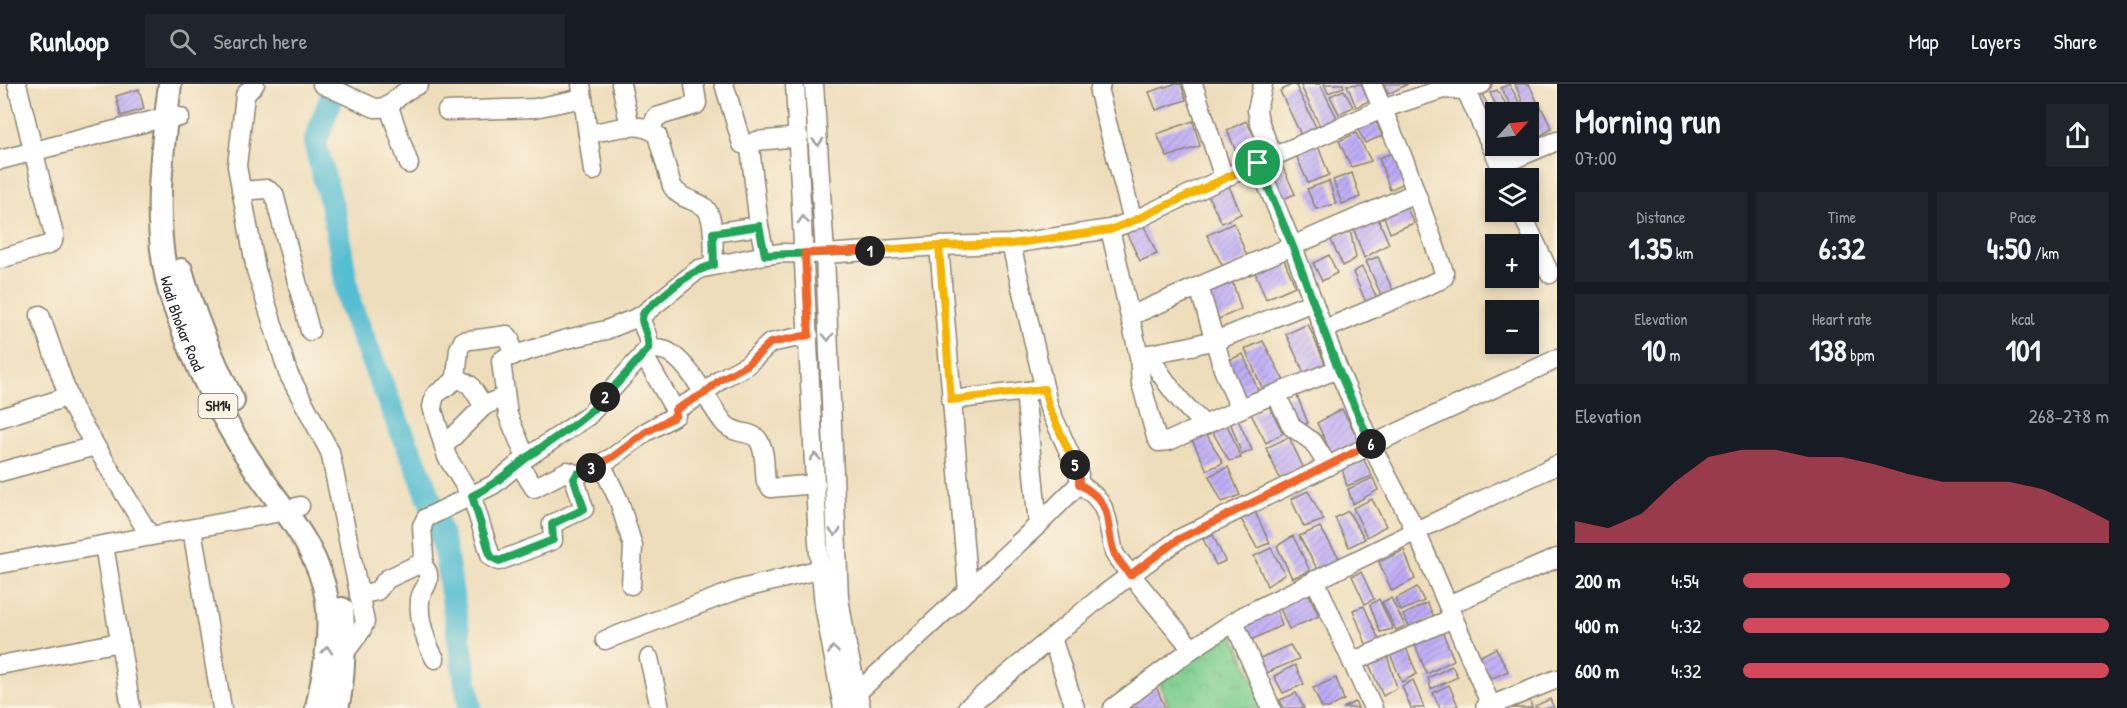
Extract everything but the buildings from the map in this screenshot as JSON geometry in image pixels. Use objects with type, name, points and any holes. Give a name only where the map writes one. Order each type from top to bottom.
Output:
[{"type":"main road","name":"Wadi Bhokar Road","points":[[170,84],[175,166],[173,222],[180,268],[190,303],[208,347],[244,424],[293,508],[318,539],[332,569],[342,604],[344,654],[337,708]]},
{"type":"main road","name":"Wadi Bhokar Road","points":[[173,117],[184,84]]},
{"type":"main road","name":"Wadi Bhokar Road","points":[[293,508],[303,538],[319,569],[327,600],[329,630],[318,708]]},
{"type":"street","points":[[0,259],[48,245],[53,241],[54,235],[17,84]]},
{"type":"street","points":[[255,84],[244,99],[237,162],[241,191],[256,270],[286,368],[330,452],[364,627],[344,654]]},
{"type":"street","points":[[322,84],[375,108],[389,107],[399,96],[419,84]]},
{"type":"street","points":[[621,84],[630,127]]},
{"type":"street","points":[[651,129],[656,117],[696,105],[694,84]]},
{"type":"street","points":[[724,84],[742,144],[750,147]]},
{"type":"street","points":[[795,84],[824,605],[851,703]]},
{"type":"street","points":[[814,84],[825,254],[837,566],[839,598],[847,646],[851,703]]},
{"type":"street","points":[[1100,84],[1100,92],[1133,221]]},
{"type":"street","points":[[1193,84],[1224,178]]},
{"type":"street","points":[[1263,84],[1257,110],[1266,160],[1293,247],[1323,330],[1371,445],[1416,531],[1489,707],[1557,679]]},
{"type":"street","points":[[1323,330],[1444,277],[1406,165],[1372,84]]},
{"type":"street","points":[[512,356],[510,339],[507,335],[464,341],[459,349],[456,377],[432,400],[432,407],[451,464],[471,497],[491,557],[499,561],[553,540],[552,524],[583,511],[585,506],[571,472],[567,471],[534,488],[508,415],[501,361],[563,340],[606,330],[641,316],[699,269],[765,255],[1011,244],[1110,230],[1382,108],[1443,89],[1470,86],[1501,168]]},
{"type":"street","points":[[447,111],[535,108],[582,91],[594,171]]},
{"type":"street","points":[[389,107],[409,164]]},
{"type":"street","points":[[0,160],[173,117]]},
{"type":"street","points":[[588,134],[630,127],[645,127],[657,135],[672,186],[682,197],[705,207],[711,217],[714,265]]},
{"type":"street","points":[[765,255],[759,226],[750,147],[756,141],[799,137]]},
{"type":"street","points":[[1510,168],[1557,141]]},
{"type":"street","points":[[241,191],[267,189],[274,194],[310,331]]},
{"type":"street","points":[[1130,316],[1415,193]]},
{"type":"street","points":[[1526,222],[1550,274]]},
{"type":"street","points":[[713,233],[759,226]]},
{"type":"street","points":[[1110,230],[1130,316],[1144,355],[1184,406],[1205,425]]},
{"type":"street","points":[[851,703],[1079,484],[1079,474],[1049,408],[1011,244]]},
{"type":"street","points":[[939,246],[968,591]]},
{"type":"street","points":[[1199,286],[1226,378],[1240,409]]},
{"type":"street","points":[[1144,355],[1215,340],[1313,302]]},
{"type":"street","points":[[40,315],[68,398],[150,536]]},
{"type":"street","points":[[359,595],[377,591],[387,579],[419,564],[424,557],[422,526],[426,518],[493,485],[588,416],[646,352],[650,341],[641,316]]},
{"type":"street","points":[[675,410],[705,393],[721,379],[747,365],[770,343],[809,335]]},
{"type":"street","points":[[646,352],[663,350],[671,354],[705,393],[724,423],[731,429],[754,436],[759,441],[765,482],[768,486],[771,488],[816,484]]},
{"type":"street","points":[[574,477],[622,451],[646,432],[676,415],[646,352]]},
{"type":"street","points":[[1144,355],[1140,383],[1159,442],[1169,441],[1338,369]]},
{"type":"street","points":[[976,705],[1052,638],[1179,539],[1371,445],[1557,359]]},
{"type":"street","points":[[456,377],[470,385],[484,406]]},
{"type":"street","points":[[951,400],[1044,389]]},
{"type":"street","points":[[1025,391],[1038,525]]},
{"type":"street","points":[[1276,394],[1292,427],[1312,442],[1328,466]]},
{"type":"street","points":[[444,446],[484,406],[505,396]]},
{"type":"street","points":[[0,418],[68,398]]},
{"type":"street","points":[[0,472],[95,446]]},
{"type":"street","points":[[601,463],[619,501],[633,546],[631,585]]},
{"type":"street","points":[[1113,708],[1192,649],[1234,622],[1315,580],[1557,465]]},
{"type":"street","points":[[1079,484],[1101,502],[1109,521],[1114,553],[1192,649]]},
{"type":"street","points":[[0,564],[293,508]]},
{"type":"street","points":[[192,529],[222,708]]},
{"type":"street","points":[[104,545],[131,708]]},
{"type":"street","points":[[1352,662],[1557,558]]},
{"type":"street","points":[[419,564],[428,573],[429,579],[421,595],[420,606],[428,646],[435,659]]},
{"type":"street","points":[[605,640],[737,590],[821,569]]},
{"type":"street","points":[[1315,580],[1374,708]]},
{"type":"street","points":[[1234,622],[1271,708]]},
{"type":"street","points":[[1052,638],[1075,708]]},
{"type":"street","points":[[0,665],[120,642]]},
{"type":"street","points":[[649,658],[660,708]]},
{"type":"green space","points":[[1232,631],[1266,708],[1169,708],[1160,683]]},
{"type":"waterway","points":[[336,84],[315,143],[335,218],[350,305],[432,505],[445,550],[470,708]]},
{"type":"route","points":[[1258,163],[1110,230],[1011,244],[939,246],[825,254],[805,253],[782,253],[765,255],[759,226],[713,233],[714,265],[699,269],[645,311],[641,320],[650,341],[648,349],[588,416],[526,458],[493,485],[472,496],[491,557],[499,561],[553,540],[552,524],[584,509],[585,506],[574,479],[577,474],[613,457],[646,432],[674,417],[675,410],[705,393],[721,379],[747,365],[770,343],[809,335],[805,253],[825,254],[882,250],[939,246],[951,400],[1044,389],[1049,408],[1079,474],[1079,484],[1101,502],[1109,521],[1114,553],[1130,575],[1179,539],[1371,445],[1338,369],[1293,247],[1258,163]]}]
